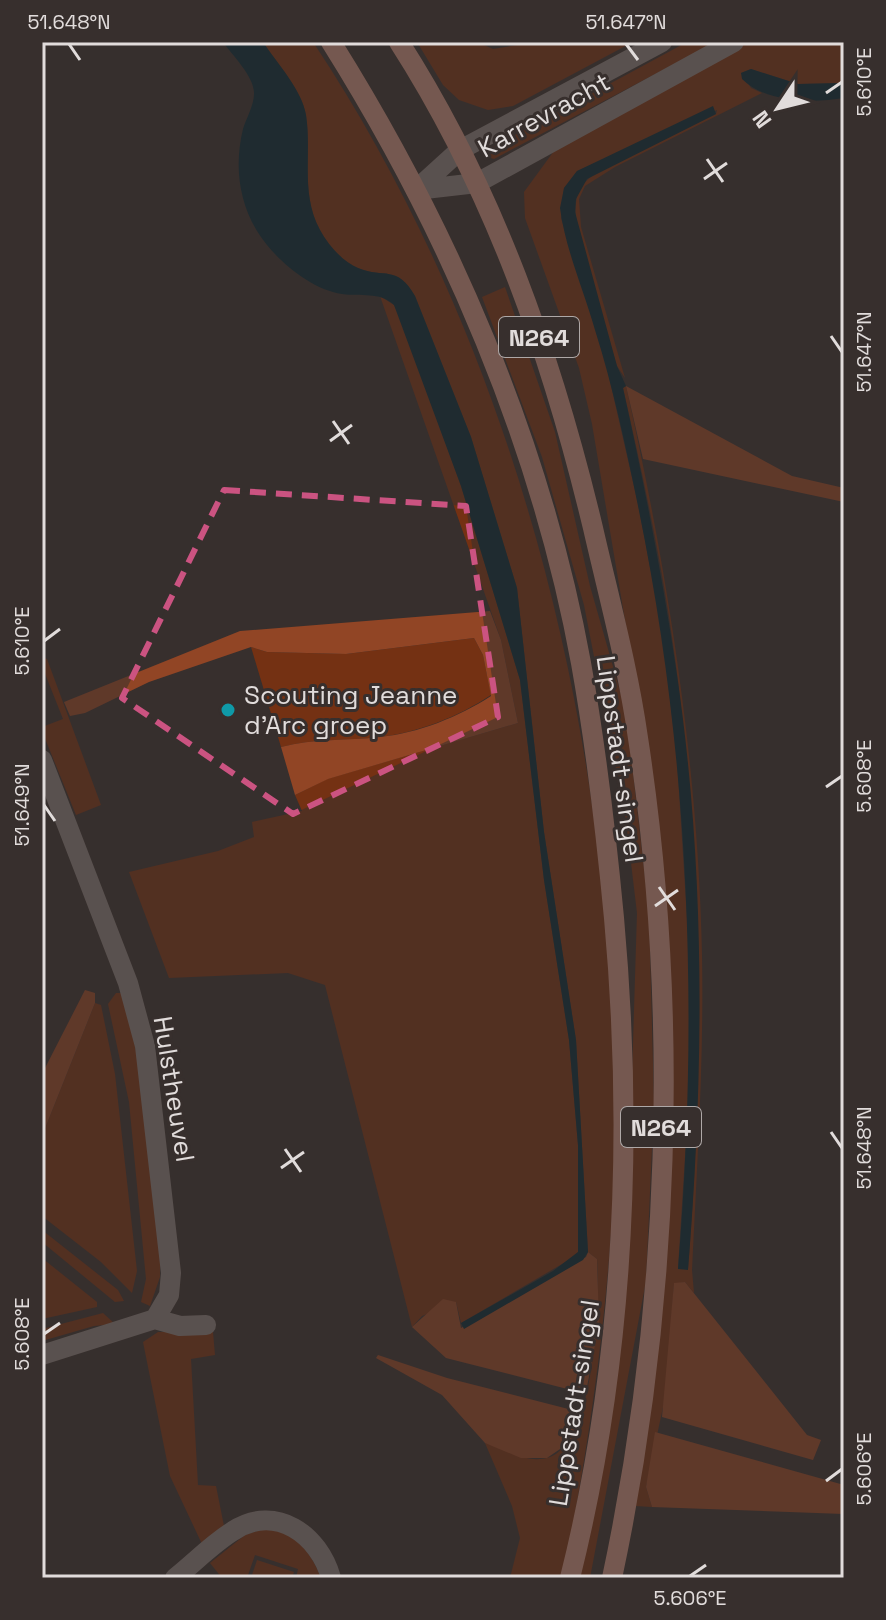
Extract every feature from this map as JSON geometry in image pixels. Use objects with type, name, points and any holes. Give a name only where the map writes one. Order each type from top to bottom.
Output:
[{"type":"main road","name":"Lippstadt-singel","points":[[331,42],[369,103],[416,190],[482,337],[548,528],[581,664],[608,852],[622,1013],[622,1240],[613,1345],[570,1578]]},
{"type":"main road","name":"Lippstadt-singel","points":[[399,42],[477,183],[531,312],[560,400],[628,675],[646,805],[660,990],[661,1157],[652,1324],[635,1458],[612,1578]]},
{"type":"street","name":"Karrevracht","points":[[416,190],[460,150],[662,42]]},
{"type":"street","name":"Karrevracht","points":[[416,190],[477,183],[734,42]]},
{"type":"street","name":"Hulstheuvel","points":[[42,760],[128,983],[145,1046],[171,1273],[169,1295],[155,1319]]},
{"type":"street","points":[[42,1355],[155,1319],[180,1326],[206,1325]]},
{"type":"street","points":[[175,1578],[234,1530],[254,1522],[275,1521],[296,1527],[313,1540],[325,1558],[331,1578]]},
{"type":"highlighted area","points":[[224,490],[466,506],[498,717],[293,814],[122,698]]},
{"type":"shaded area","points":[[263,42],[313,42],[379,150],[436,263],[485,381],[526,503],[559,627],[584,752],[601,878],[611,1004],[616,1133],[610,1245],[599,1357],[563,1578],[510,1578],[520,1538],[512,1506],[485,1443],[533,1459],[550,1457],[565,1446],[577,1425],[585,1398],[592,1367],[597,1305],[597,1259],[588,1252],[576,1040],[544,832],[517,588],[471,437],[415,296],[396,276],[367,271],[347,262],[323,236],[310,202],[308,130],[304,106]]},
{"type":"shaded area","points":[[417,42],[477,42],[493,49],[535,42],[633,42],[513,106],[488,110],[459,100],[443,85]]},
{"type":"shaded area","points":[[687,42],[716,42],[494,159],[485,156],[491,148]]},
{"type":"shaded area","points":[[746,42],[844,42],[844,83],[798,84],[751,69],[741,73],[751,88],[762,93],[615,167],[585,186],[579,199],[581,227],[625,378],[617,366],[579,237],[576,218],[578,194],[585,182],[596,173],[716,114],[717,110],[577,171],[564,188],[561,218],[606,364],[638,504],[662,630],[677,760],[690,966],[689,1093],[678,1268],[688,1269],[698,1048],[692,828],[673,644],[654,533],[623,388],[626,386],[655,527],[678,669],[699,883],[702,1034],[692,1270],[694,1293],[685,1282],[674,1284],[666,1393],[646,1487],[652,1507],[635,1506],[662,1280],[647,751],[592,424],[579,368],[525,218],[524,192],[554,151]]},
{"type":"shaded area","points":[[505,287],[555,432],[590,586],[626,712],[649,912],[654,1103],[646,1281],[590,1578],[578,1578],[632,1076],[637,913],[626,821],[584,605],[542,457],[482,297]]},
{"type":"shaded area","points":[[380,296],[394,305],[403,325],[461,486],[520,680],[544,880],[569,1040],[578,1145],[578,1252],[574,1257],[461,1323],[456,1302],[422,1316],[412,1327],[325,985],[288,973],[169,978],[129,872],[218,851],[254,837],[252,822],[302,811],[295,795],[327,779],[518,723],[501,640]]},
{"type":"shaded area","points":[[626,386],[792,476],[844,488],[844,502],[643,459]]},
{"type":"shaded area","points":[[490,611],[501,640],[518,723],[328,779],[295,795],[281,747],[409,732],[452,717],[491,696],[483,655],[474,638],[346,654],[267,652],[251,647],[149,682],[85,713],[70,716],[64,702],[240,631]]},
{"type":"shaded area","points":[[474,638],[483,655],[491,695],[478,703],[452,717],[409,731],[281,747],[251,647],[267,652],[346,654]]},
{"type":"shaded area","points":[[42,657],[47,659],[101,805],[76,815],[42,731],[42,727],[63,719],[42,666]]},
{"type":"shaded area","points":[[85,990],[95,993],[95,1003],[42,1136],[42,1074]]},
{"type":"shaded area","points":[[116,993],[121,993],[130,1025],[147,1122],[160,1254],[160,1277],[150,1306],[141,1302],[146,1279],[129,1102],[108,1004]]},
{"type":"shaded area","points":[[95,1003],[101,1005],[115,1074],[137,1271],[132,1293],[101,1262],[42,1216],[42,1136]]},
{"type":"shaded area","points":[[42,1230],[118,1290],[124,1301],[115,1302],[42,1242]]},
{"type":"shaded area","points":[[588,1252],[597,1259],[599,1324],[587,1387],[581,1385],[579,1392],[446,1358],[412,1327],[443,1299],[456,1302],[461,1328],[586,1257]]},
{"type":"shaded area","points":[[42,1258],[97,1302],[97,1307],[42,1319]]},
{"type":"shaded area","points":[[685,1282],[807,1435],[821,1440],[813,1460],[662,1417],[674,1283]]},
{"type":"shaded area","points":[[103,1313],[115,1324],[94,1326],[42,1341],[42,1329]]},
{"type":"shaded area","points":[[158,1332],[213,1332],[215,1355],[191,1359],[198,1485],[216,1486],[224,1526],[202,1544],[170,1476],[143,1342]]},
{"type":"shaded area","points":[[378,1355],[447,1378],[580,1412],[576,1438],[547,1458],[521,1458],[485,1443],[442,1395],[376,1358]]},
{"type":"shaded area","points":[[655,1432],[844,1485],[844,1514],[652,1507],[646,1487]]},
{"type":"shaded area","points":[[263,1529],[283,1533],[300,1543],[321,1578],[296,1578],[298,1569],[255,1555],[247,1578],[222,1578],[210,1563],[245,1535]]},
{"type":"shaded area","points":[[257,1560],[294,1572],[292,1578],[251,1578]]},
{"type":"water","points":[[223,42],[263,42],[300,96],[308,130],[310,202],[327,241],[352,265],[396,276],[415,296],[471,437],[517,588],[544,832],[576,1040],[588,1252],[583,1260],[464,1329],[461,1323],[553,1271],[578,1252],[578,1145],[569,1040],[544,880],[520,680],[461,486],[394,305],[370,295],[331,292],[310,282],[274,253],[250,219],[241,190],[239,160],[243,129],[254,98],[253,87]]},
{"type":"water","points":[[751,69],[798,84],[844,83],[844,98],[804,101],[764,93],[742,79],[741,73]]},
{"type":"water","points":[[713,106],[716,114],[587,179],[576,199],[575,212],[617,366],[626,386],[623,388],[666,603],[686,749],[693,823],[699,972],[697,1121],[688,1270],[678,1269],[688,1077],[688,981],[679,790],[669,695],[656,600],[624,439],[560,208],[564,188],[577,171]]},
{"type":"place","name":"Scouting Jeanne d'Arc groep","points":[[228,710]]}]
